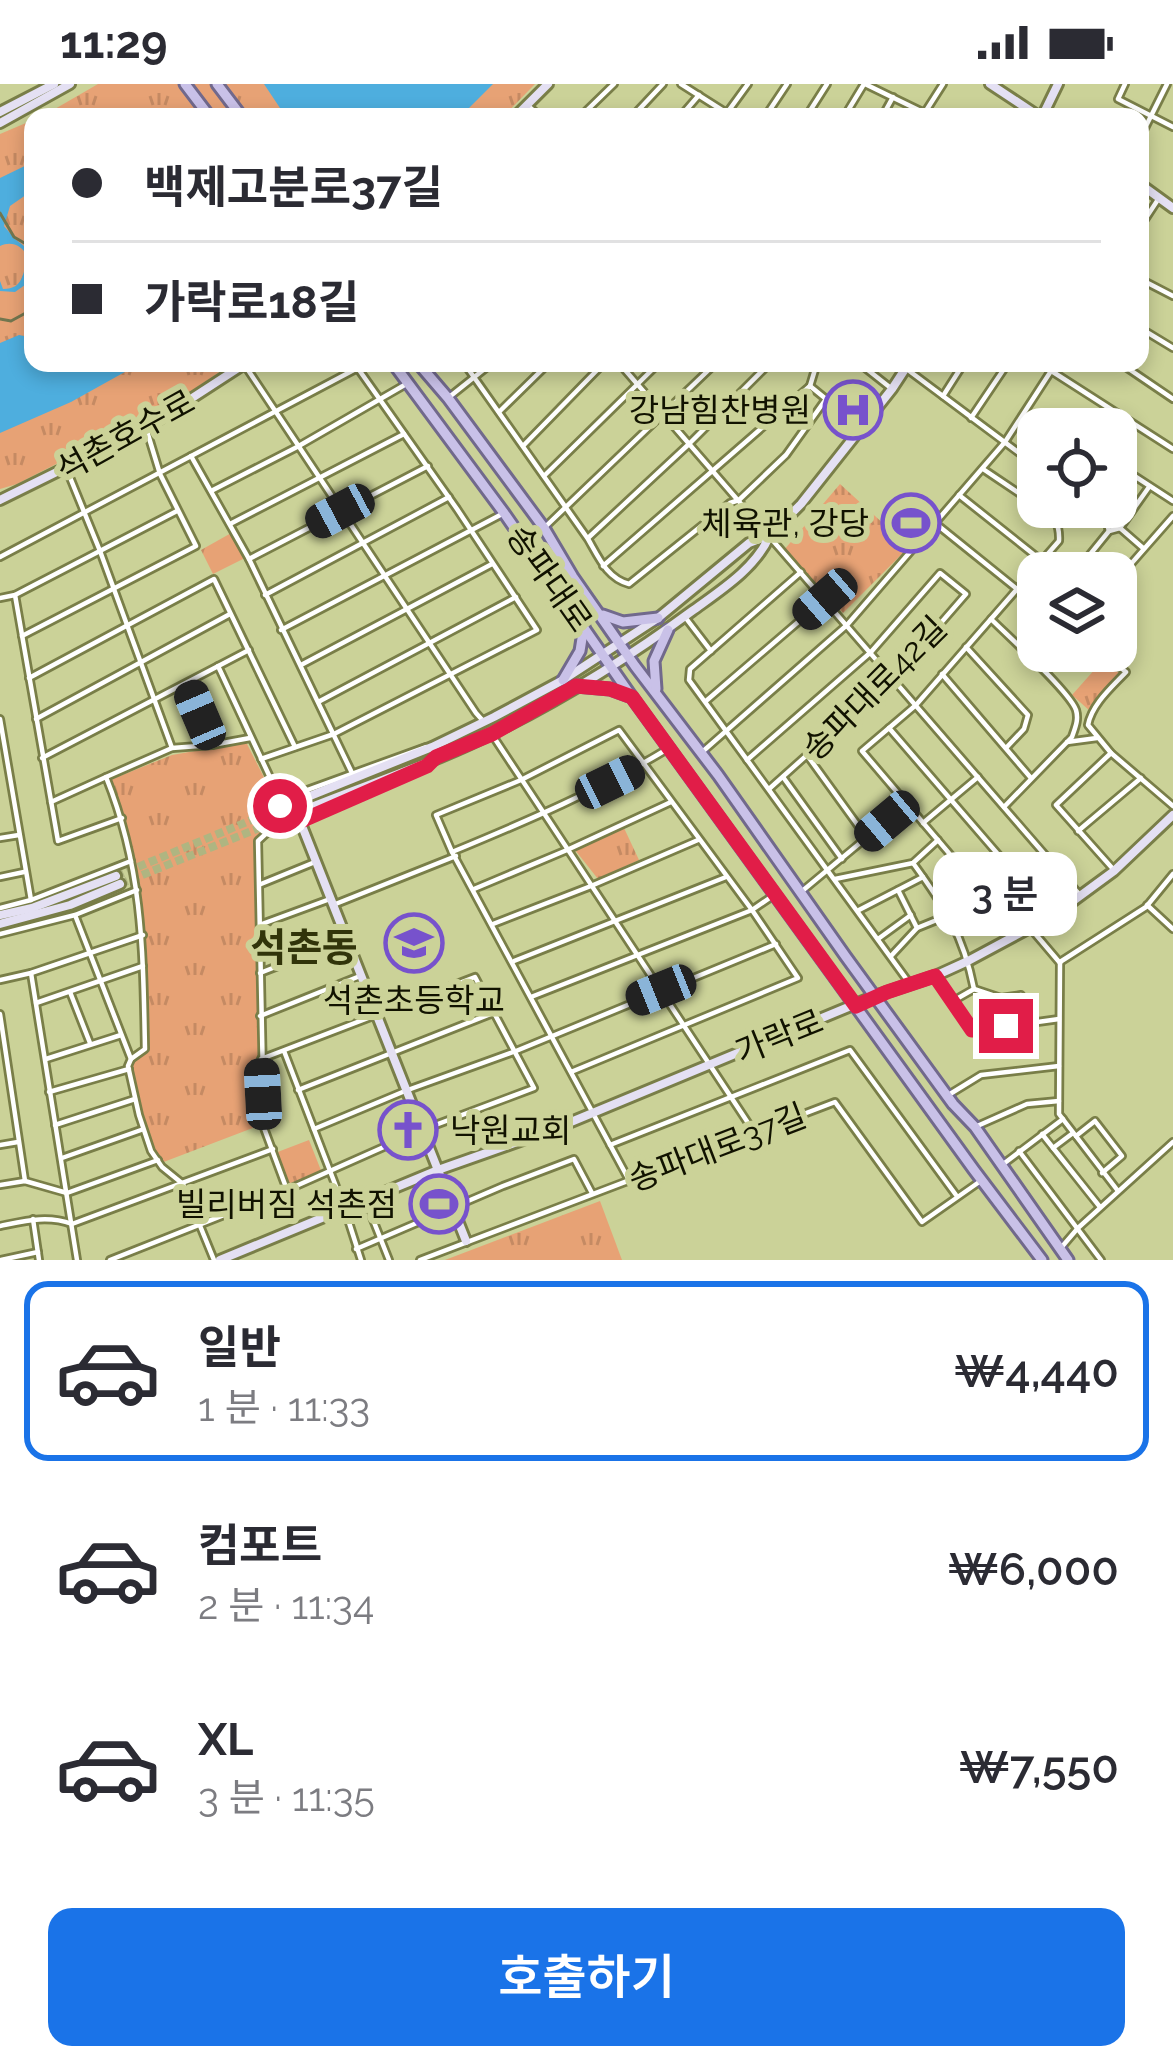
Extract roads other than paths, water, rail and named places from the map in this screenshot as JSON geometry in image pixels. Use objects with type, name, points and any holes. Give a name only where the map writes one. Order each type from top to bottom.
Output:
[{"type":"main road","points":[[185,84],[203,108]]},
{"type":"main road","name":"송파대로","points":[[400,372],[1042,1260]]},
{"type":"main road","name":"송파대로","points":[[426,372],[544,528],[628,655],[1065,1256]]},
{"type":"main road","points":[[598,612],[623,622],[658,618]]},
{"type":"main road","points":[[563,680],[580,651],[584,626]]},
{"type":"main road","points":[[657,694],[655,661],[668,630]]},
{"type":"main road","points":[[576,686],[610,689],[632,697]]},
{"type":"street","points":[[0,112],[54,84]]},
{"type":"street","points":[[27,108],[70,84]]},
{"type":"street","points":[[524,108],[548,84]]},
{"type":"street","points":[[589,108],[614,84]]},
{"type":"street","points":[[640,108],[663,84]]},
{"type":"street","points":[[681,84],[717,108]]},
{"type":"street","points":[[865,84],[912,108]]},
{"type":"street","points":[[990,84],[1027,108]]},
{"type":"street","points":[[1125,84],[1118,99],[1134,108]]},
{"type":"street","points":[[1149,121],[1167,84]]},
{"type":"street","points":[[688,108],[699,95]]},
{"type":"street","points":[[887,108],[893,97]]},
{"type":"street","points":[[527,105],[531,108]]},
{"type":"street","points":[[1151,117],[1173,127]]},
{"type":"street","points":[[1149,190],[1173,208]]},
{"type":"street","points":[[1149,213],[1159,197]]},
{"type":"street","name":"석촌호수로","points":[[0,500],[146,428],[233,372]]},
{"type":"street","points":[[250,372],[484,722]]},
{"type":"street","points":[[0,557],[348,372]]},
{"type":"street","points":[[261,759],[334,734],[537,630],[361,372]]},
{"type":"street","points":[[470,372],[603,566],[616,581],[629,584],[739,500],[786,454],[826,399],[810,386]]},
{"type":"street","points":[[448,398],[482,372]]},
{"type":"street","points":[[499,412],[540,372]]},
{"type":"street","points":[[523,446],[595,372]]},
{"type":"street","points":[[627,372],[1080,895]]},
{"type":"street","points":[[544,476],[650,372]]},
{"type":"street","points":[[544,528],[707,372]]},
{"type":"street","points":[[588,538],[761,372]]},
{"type":"street","points":[[603,566],[810,386],[814,372]]},
{"type":"street","points":[[871,372],[892,389]]},
{"type":"street","points":[[307,803],[492,734],[668,630],[763,553],[770,535],[831,470],[903,372]]},
{"type":"street","points":[[915,372],[1017,451]]},
{"type":"street","points":[[943,396],[958,372]]},
{"type":"street","points":[[971,418],[1002,372]]},
{"type":"street","name":"송파대로42길","points":[[701,753],[847,625],[1004,442],[1050,372]]},
{"type":"street","points":[[1053,372],[1173,449]]},
{"type":"street","points":[[1133,372],[1173,399]]},
{"type":"street","points":[[212,491],[408,383]]},
{"type":"street","points":[[22,636],[196,546],[160,474],[146,428]]},
{"type":"street","points":[[230,524],[404,434]]},
{"type":"street","points":[[191,456],[249,560],[352,773]]},
{"type":"street","points":[[249,560],[428,466]]},
{"type":"street","points":[[982,469],[1017,492]]},
{"type":"street","points":[[67,470],[172,748]]},
{"type":"street","points":[[1137,479],[1173,501]]},
{"type":"street","points":[[1137,504],[1149,487]]},
{"type":"street","points":[[959,495],[1030,552]]},
{"type":"street","points":[[266,595],[449,497]]},
{"type":"street","points":[[0,598],[15,595],[179,510]]},
{"type":"street","points":[[281,630],[504,513]]},
{"type":"street","points":[[1137,557],[1173,516]]},
{"type":"street","points":[[935,523],[1017,590],[916,704],[862,752],[1019,935]]},
{"type":"street","points":[[1092,552],[1109,531],[1120,528],[1144,549]]},
{"type":"street","points":[[282,819],[299,819],[427,766],[434,752],[563,680],[658,618],[749,543],[770,535]]},
{"type":"street","points":[[301,665],[492,563]]},
{"type":"street","points":[[801,572],[690,669],[689,680],[910,985]]},
{"type":"street","name":"송파대로42길","points":[[747,760],[871,652],[940,572],[966,595],[893,679],[769,789]]},
{"type":"street","points":[[28,678],[214,579],[296,747]]},
{"type":"street","points":[[15,595],[58,841],[122,818]]},
{"type":"street","points":[[319,701],[516,597]]},
{"type":"street","points":[[706,701],[825,599]]},
{"type":"street","points":[[36,719],[230,614]]},
{"type":"street","points":[[684,616],[711,651]]},
{"type":"street","points":[[991,619],[1073,704],[1077,724],[1066,742],[1004,807]]},
{"type":"street","points":[[967,647],[1028,715],[1024,729],[1006,748]]},
{"type":"street","points":[[42,758],[249,650]]},
{"type":"street","points":[[218,666],[282,803]]},
{"type":"street","points":[[1126,672],[1090,714],[1088,725],[1173,811]]},
{"type":"street","points":[[942,674],[1031,778]]},
{"type":"street","points":[[187,684],[212,745]]},
{"type":"street","points":[[0,719],[3,761],[31,900]]},
{"type":"street","points":[[889,728],[1009,867],[1006,884],[988,899]]},
{"type":"street","points":[[571,1072],[798,978],[619,730],[521,780],[436,815],[454,854],[493,923],[508,956],[629,1180]]},
{"type":"street","points":[[492,734],[754,1132]]},
{"type":"street","points":[[51,802],[172,748],[250,738]]},
{"type":"street","points":[[1066,742],[1097,738]]},
{"type":"street","points":[[282,819],[278,809],[299,793],[419,748],[434,752]]},
{"type":"street","points":[[260,926],[454,854],[543,815],[669,748]]},
{"type":"street","points":[[1111,753],[1056,806],[1114,871]]},
{"type":"street","points":[[807,755],[867,838]]},
{"type":"street","points":[[106,776],[122,818],[143,935],[145,1048],[131,1059]]},
{"type":"street","points":[[783,777],[842,859]]},
{"type":"street","points":[[923,823],[978,777]]},
{"type":"street","points":[[1078,831],[1141,778]]},
{"type":"street","points":[[0,798],[12,796]]},
{"type":"street","points":[[292,801],[299,807],[315,862],[466,1241]]},
{"type":"street","points":[[474,889],[671,802]]},
{"type":"street","points":[[801,892],[907,804]]},
{"type":"street","name":"가락로","points":[[217,1260],[968,962],[1031,928],[1114,871],[1173,811]]},
{"type":"street","points":[[282,819],[258,841],[260,1016],[264,1127],[287,1190]]},
{"type":"street","points":[[0,838],[19,835]]},
{"type":"street","points":[[493,923],[698,840]]},
{"type":"street","points":[[835,879],[913,862],[938,841]]},
{"type":"street","points":[[0,916],[131,861]]},
{"type":"street","points":[[261,884],[315,862]]},
{"type":"street","points":[[913,862],[950,914],[974,989]]},
{"type":"street","points":[[0,877],[25,872]]},
{"type":"street","points":[[1060,963],[1148,905],[1173,874]]},
{"type":"street","points":[[513,961],[726,877]]},
{"type":"street","points":[[858,910],[923,877]]},
{"type":"street","points":[[0,916],[70,905],[118,880]]},
{"type":"street","points":[[0,934],[75,915],[137,890]]},
{"type":"street","points":[[898,890],[917,928]]},
{"type":"street","points":[[531,997],[752,910],[776,893]]},
{"type":"street","points":[[1148,905],[1173,929]]},
{"type":"street","points":[[891,956],[917,928],[950,914]]},
{"type":"street","points":[[75,915],[131,1059],[135,1100],[151,1151],[183,1184],[217,1260]]},
{"type":"street","points":[[878,938],[910,915]]},
{"type":"street","points":[[1031,928],[1060,963],[1059,1114],[1118,1191]]},
{"type":"street","points":[[0,980],[143,935]]},
{"type":"street","points":[[260,973],[345,939]]},
{"type":"street","points":[[314,1129],[776,944]]},
{"type":"street","points":[[36,1003],[143,966]]},
{"type":"street","points":[[31,973],[77,1260]]},
{"type":"street","points":[[260,1016],[360,976]]},
{"type":"street","points":[[935,976],[972,1030],[1059,1019]]},
{"type":"street","points":[[110,1260],[534,1088],[475,977],[261,1060]]},
{"type":"street","points":[[952,1001],[974,989],[1000,998],[1021,995]]},
{"type":"street","points":[[70,992],[90,1045]]},
{"type":"street","points":[[298,1090],[493,1013]]},
{"type":"street","points":[[0,1018],[25,1181]]},
{"type":"street","points":[[45,1060],[121,1035]]},
{"type":"street","points":[[610,1145],[850,1050],[958,1196]]},
{"type":"street","points":[[284,1052],[361,1260]]},
{"type":"street","points":[[947,1096],[981,1075],[1059,1066]]},
{"type":"street","points":[[49,1092],[129,1070]]},
{"type":"street","points":[[0,1100],[11,1098]]},
{"type":"street","points":[[56,1125],[135,1100]]},
{"type":"street","points":[[975,1127],[1027,1104],[1059,1101]]},
{"type":"street","name":"송파대로37길","points":[[420,1260],[835,1102],[922,1222],[982,1180]]},
{"type":"street","points":[[1002,1166],[1063,1119]]},
{"type":"street","points":[[1053,1148],[1095,1121],[1122,1156],[1102,1173]]},
{"type":"street","points":[[62,1158],[144,1129]]},
{"type":"street","points":[[1042,1134],[1100,1207]]},
{"type":"street","points":[[0,1145],[19,1142]]},
{"type":"street","points":[[1065,1256],[1078,1228],[1173,1142]]},
{"type":"street","points":[[0,1226],[33,1219],[72,1224],[273,1149]]},
{"type":"street","points":[[1019,1151],[1101,1260]]},
{"type":"street","points":[[0,1185],[25,1181],[67,1193],[158,1160]]},
{"type":"street","points":[[356,1249],[574,1160],[592,1193]]},
{"type":"street","points":[[367,1202],[389,1260]]},
{"type":"street","points":[[1,1260],[39,1256],[33,1219]]},
{"type":"water","points":[[264,84],[493,84],[469,108],[280,108]]},
{"type":"water","points":[[24,166],[24,196],[10,206],[4,226],[24,251],[9,244],[0,246],[0,178]]},
{"type":"water","points":[[24,272],[24,286],[15,292],[0,291],[0,281],[3,289],[19,283]]},
{"type":"water","points":[[24,336],[24,372],[125,372],[0,433],[0,343]]},
{"type":"tunnel","points":[[116,876],[305,798]]},
{"type":"tunnel","points":[[120,884],[309,808]]},
{"type":"railway","points":[[0,213],[14,237],[24,243]]},
{"type":"railway","points":[[0,319],[11,321],[24,314]]},
{"type":"place","name":"강남힘찬병원","points":[[853,410]]},
{"type":"place","name":"체육관, 강당","points":[[911,523]]},
{"type":"place","name":"석촌초등학교","points":[[414,943]]},
{"type":"place","name":"낙원교회","points":[[408,1130]]},
{"type":"place","name":"빌리버짐 석촌점","points":[[439,1204]]},
{"type":"district","name":"석촌동","points":[[304,947]]}]
